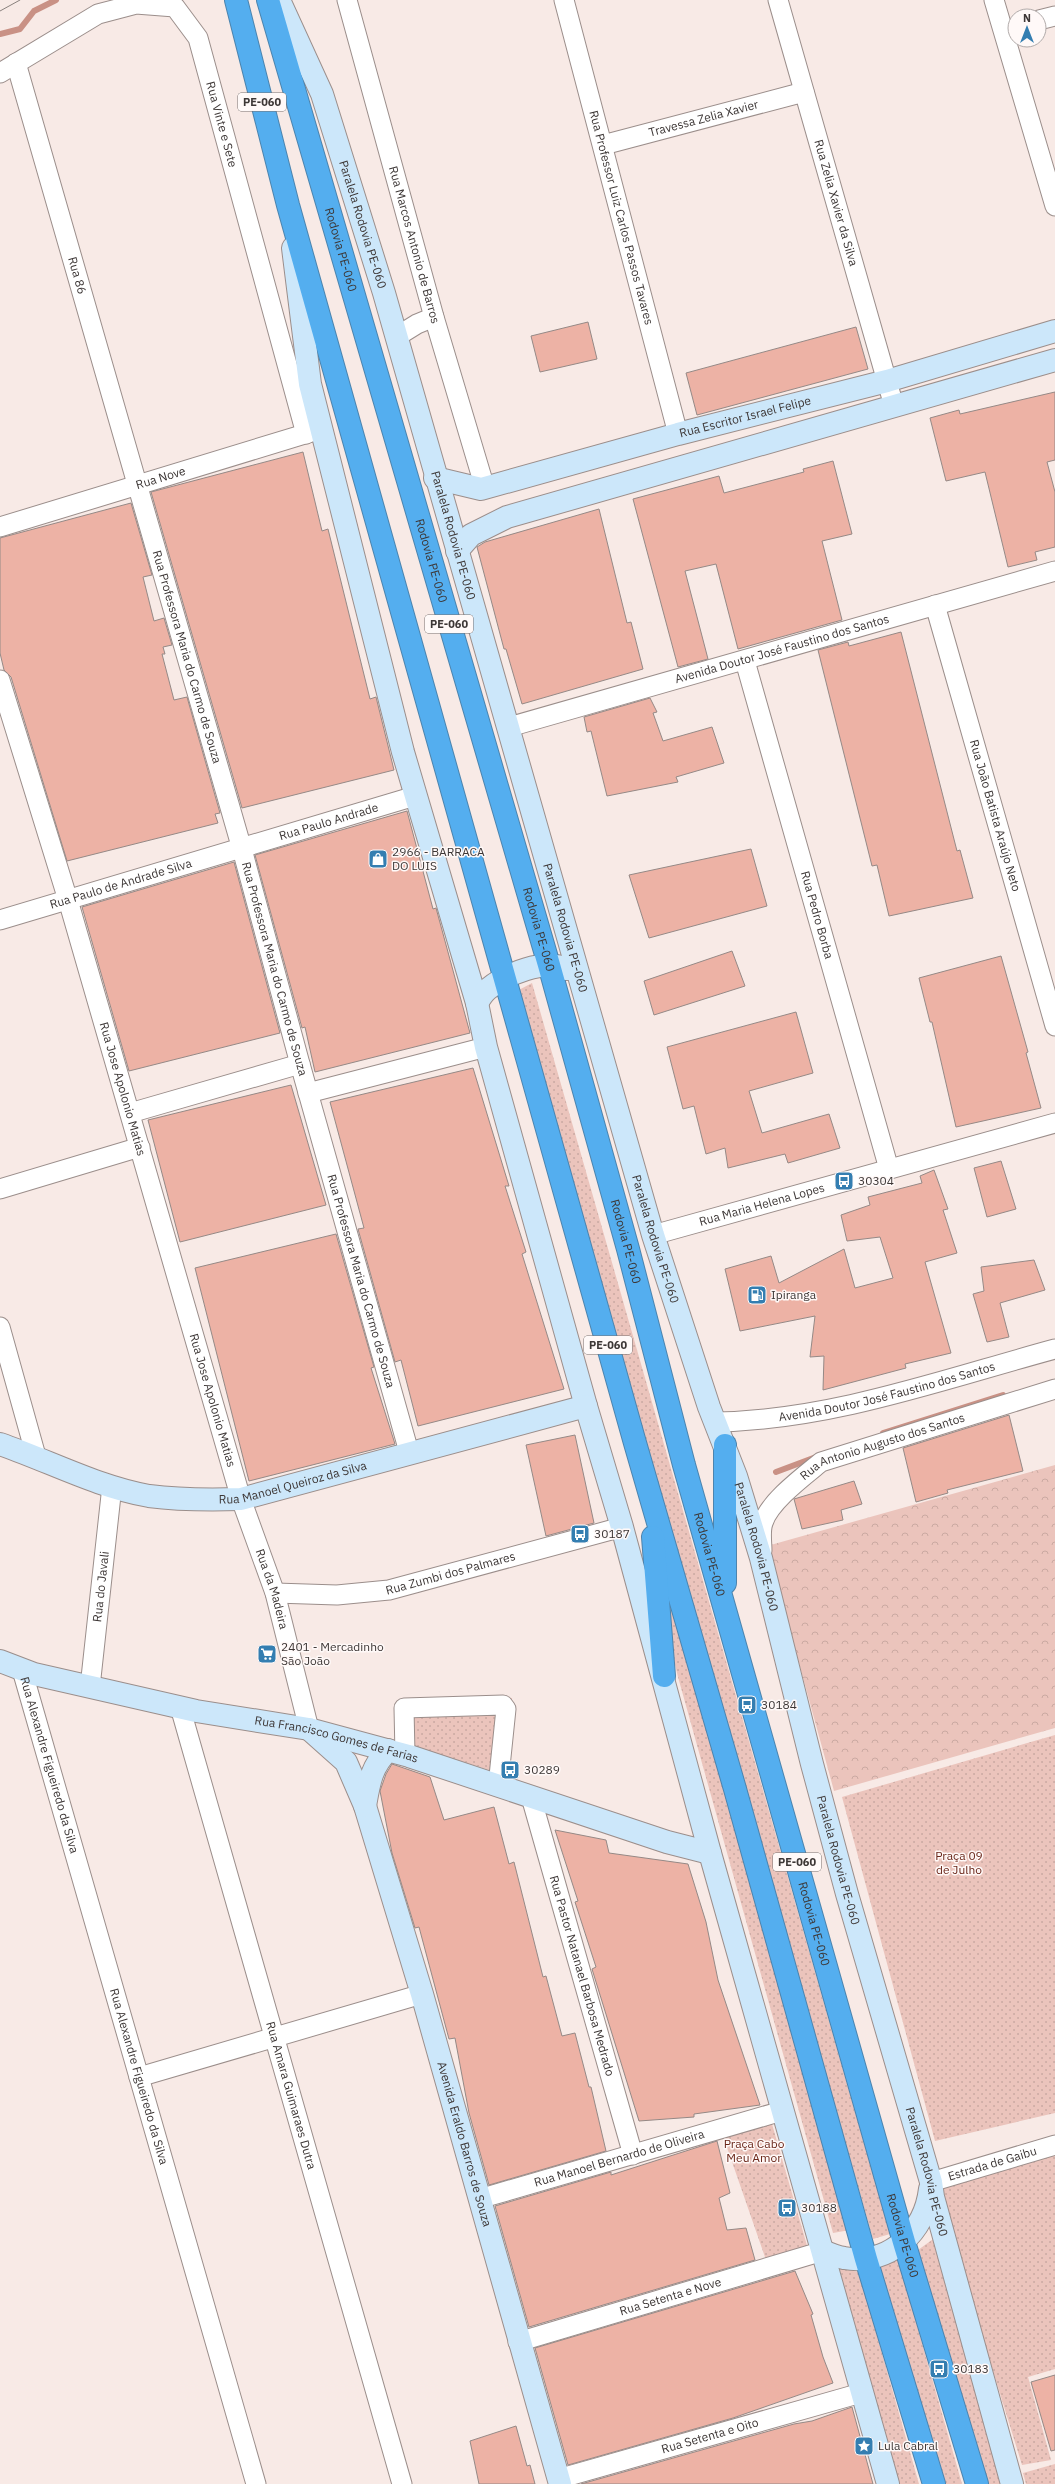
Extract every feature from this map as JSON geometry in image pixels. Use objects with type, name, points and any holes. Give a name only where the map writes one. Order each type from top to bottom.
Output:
[{"type":"highway","name":"PE-060","points":[[236,0],[288,205],[866,2258],[934,2484]]},
{"type":"highway","name":"Rodovia PE-060","points":[[268,0],[550,965],[628,1248],[684,1465],[726,1608],[904,2242],[977,2484]]},
{"type":"highway","points":[[724,1444],[726,1608]]},
{"type":"highway","points":[[650,1492],[664,1676]]},
{"type":"main road","name":"Paralela Rodovia PE-060","points":[[279,0],[322,94],[396,337],[435,478],[581,976],[653,1235],[761,1558],[812,1764],[845,1886],[931,2182],[932,2197],[1012,2484]]},
{"type":"main road","name":"PE-060","points":[[288,205],[310,384],[314,432],[415,796],[477,1003],[486,1047],[586,1406],[664,1676],[710,1853],[782,2111],[823,2251],[861,2393],[888,2484]]},
{"type":"main road","name":"Rua Escritor Israel Felipe","points":[[435,478],[455,485],[481,489],[678,434],[887,381],[1055,331]]},
{"type":"main road","points":[[457,551],[471,535],[507,517],[1055,360]]},
{"type":"main road","points":[[477,1003],[487,989],[506,978],[550,965],[565,968],[581,976]]},
{"type":"main road","name":"Rua Manoel Queiroz da Silva","points":[[0,1444],[36,1456],[112,1486],[149,1496],[198,1500],[240,1499],[409,1452],[586,1406]]},
{"type":"main road","name":"Rua Francisco Gomes de Farias","points":[[0,1661],[22,1670],[90,1687],[180,1707],[309,1729],[396,1752],[667,1842],[710,1853]]},
{"type":"main road","name":"Avenida Eraldo Barros de Souza","points":[[309,1729],[346,1762],[365,1806],[422,1994],[518,2342],[559,2481]]},
{"type":"main road","name":"Avenida Eraldo Barros de Souza","points":[[365,1806],[370,1776],[378,1760],[396,1752]]},
{"type":"main road","points":[[823,2251],[844,2258],[866,2258],[880,2256],[904,2242],[919,2225],[928,2205],[931,2182]]},
{"type":"street","name":"Rua Marcos Antonio de Barros","points":[[347,0],[434,318],[485,488]]},
{"type":"street","name":"Rua Professor Luiz Carlos Passos Tavares","points":[[564,0],[678,434]]},
{"type":"street","name":"Rua Zelia Xavier da Silva","points":[[778,0],[894,406]]},
{"type":"street","points":[[994,0],[1007,26]]},
{"type":"street","name":"Rua Vinte e Sete","points":[[0,73],[98,14],[136,4],[175,7],[198,38],[314,432]]},
{"type":"street","points":[[1013,48],[1055,206]]},
{"type":"street","name":"Rua 86","points":[[16,64],[138,486]]},
{"type":"street","name":"Travessa Zelia Xavier","points":[[603,145],[804,92]]},
{"type":"street","points":[[396,337],[417,324],[434,318]]},
{"type":"street","name":"Rua Nove","points":[[0,527],[314,432]]},
{"type":"street","name":"Rua Professora Maria do Carmo de Souza","points":[[138,486],[242,849],[308,1093],[409,1452]]},
{"type":"street","name":"Avenida Doutor José Faustino dos Santos","points":[[509,727],[745,661],[1055,571]]},
{"type":"street","name":"Rua João Batista Araújo Neto","points":[[935,606],[1055,1026]]},
{"type":"street","name":"Rua Pedro Borba","points":[[745,661],[889,1169]]},
{"type":"street","name":"Rua Jose Apolonio Matias","points":[[0,680],[68,900],[240,1499]]},
{"type":"street","name":"Rua Paulo Andrade","points":[[242,849],[415,796]]},
{"type":"street","name":"Rua Paulo de Andrade Silva","points":[[0,920],[242,849]]},
{"type":"street","points":[[308,1093],[486,1047]]},
{"type":"street","points":[[130,1113],[300,1064]]},
{"type":"street","name":"Rua Maria Helena Lopes","points":[[653,1235],[1055,1123]]},
{"type":"street","points":[[0,1189],[140,1147]]},
{"type":"street","points":[[0,1327],[36,1456]]},
{"type":"street","name":"Avenida Doutor José Faustino dos Santos","points":[[716,1422],[738,1422],[834,1410],[1055,1349]]},
{"type":"street","name":"Rua Antonio Augusto dos Santos","points":[[761,1558],[762,1523],[778,1500],[796,1482],[821,1462],[1055,1389]]},
{"type":"street","name":"Rua do Javali","points":[[90,1687],[112,1486]]},
{"type":"street","name":"Rua da Madeira","points":[[240,1499],[275,1593],[309,1729]]},
{"type":"street","name":"Rua Zumbi dos Palmares","points":[[275,1593],[337,1595],[389,1590],[622,1527]]},
{"type":"street","name":"Rua Alexandre Figueiredo da Silva","points":[[22,1670],[256,2484]]},
{"type":"street","points":[[396,1752],[404,1708],[501,1705],[505,1707],[498,1786]]},
{"type":"street","name":"Rua Amara Guimaraes Dutra","points":[[180,1707],[402,2484]]},
{"type":"street","name":"Rua Pastor Natanael Barbosa Medrado","points":[[531,1797],[634,2155]]},
{"type":"street","points":[[139,2077],[422,1994]]},
{"type":"street","name":"Rua Manoel Bernardo de Oliveira","points":[[479,2198],[634,2155],[782,2111]]},
{"type":"street","name":"Estrada de Gaibu","points":[[931,2182],[1055,2145]]},
{"type":"street","name":"Rua Setenta e Nove","points":[[518,2342],[823,2251]]},
{"type":"street","name":"Rua Setenta e Oito","points":[[559,2481],[861,2393]]},
{"type":"green space","points":[[532,983],[890,2234],[873,2239],[515,992]]},
{"type":"green space","points":[[1055,1465],[1055,1728],[834,1791],[767,1546]]},
{"type":"green space","points":[[664,1579],[850,2230],[833,2233],[678,1677],[658,1595]]},
{"type":"green space","points":[[512,1698],[512,1744],[508,1776],[401,1742],[401,1706]]},
{"type":"green space","name":"Praça 09 de Julho","points":[[1055,1735],[1055,2113],[935,2141],[842,1797]]},
{"type":"green space","name":"Praça Cabo Meu Amor","points":[[770,2117],[808,2249],[766,2260],[722,2133]]},
{"type":"green space","points":[[1055,2154],[1055,2369],[1028,2377],[1051,2460],[1022,2465],[936,2186]]},
{"type":"green space","points":[[936,2237],[1005,2484],[984,2484],[918,2250]]},
{"type":"green space","points":[[897,2255],[962,2484],[940,2484],[877,2265]]},
{"type":"green space","points":[[836,2268],[859,2272],[919,2484],[896,2484]]},
{"type":"green space","points":[[1055,2464],[1055,2484],[1026,2484],[1023,2473]]},
{"type":"building","points":[[588,322],[597,359],[540,372],[531,336]]},
{"type":"building","points":[[856,327],[868,369],[697,415],[686,373]]},
{"type":"building","points":[[1055,392],[1055,460],[1047,462],[1055,492],[1055,547],[1035,552],[1037,560],[1008,567],[985,472],[946,481],[930,418],[959,410],[960,414]]},
{"type":"building","points":[[303,452],[322,531],[328,529],[370,699],[376,697],[394,770],[242,808],[151,492]]},
{"type":"building","points":[[833,461],[852,534],[822,541],[842,620],[738,649],[716,564],[685,571],[708,659],[678,667],[633,499],[719,476],[724,493],[804,472],[803,469]]},
{"type":"building","points":[[131,503],[152,575],[143,577],[154,621],[164,618],[172,645],[163,647],[165,654],[162,654],[174,700],[187,697],[220,813],[215,814],[218,823],[67,861],[11,677],[4,670],[0,653],[0,538]]},
{"type":"building","points":[[599,509],[627,623],[631,622],[643,669],[522,704],[506,649],[504,649],[477,547],[485,542]]},
{"type":"building","points":[[901,632],[957,851],[960,850],[973,898],[889,916],[877,865],[872,866],[818,650],[848,642],[849,646]]},
{"type":"building","points":[[650,698],[657,712],[653,713],[663,741],[712,727],[724,763],[676,777],[678,782],[607,796],[591,731],[587,732],[584,717]]},
{"type":"building","points":[[407,811],[433,909],[436,908],[470,1033],[315,1072],[305,1027],[302,1028],[255,855]]},
{"type":"building","points":[[751,849],[767,906],[649,938],[629,875]]},
{"type":"building","points":[[234,862],[280,1033],[129,1071],[82,907]]},
{"type":"building","points":[[732,951],[745,986],[654,1015],[644,981]]},
{"type":"building","points":[[1001,956],[1028,1052],[1026,1053],[1041,1108],[956,1127],[932,1022],[930,1022],[919,978]]},
{"type":"building","points":[[796,1012],[813,1073],[749,1091],[762,1133],[829,1114],[840,1148],[788,1163],[785,1154],[728,1168],[725,1148],[706,1154],[694,1106],[683,1109],[667,1047]]},
{"type":"building","points":[[473,1068],[509,1186],[505,1186],[526,1252],[522,1254],[564,1389],[418,1426],[401,1360],[395,1362],[358,1229],[364,1228],[330,1102]]},
{"type":"building","points":[[291,1085],[326,1205],[180,1242],[148,1120]]},
{"type":"building","points":[[1001,1161],[1016,1209],[987,1217],[974,1168]]},
{"type":"building","points":[[934,1170],[948,1209],[943,1210],[957,1253],[925,1262],[951,1353],[905,1364],[906,1368],[823,1390],[824,1356],[810,1357],[815,1316],[740,1331],[725,1269],[771,1256],[779,1283],[844,1249],[855,1288],[893,1278],[880,1237],[847,1241],[841,1215],[870,1205],[868,1197],[922,1183],[920,1176]]},
{"type":"building","points":[[336,1234],[374,1367],[371,1368],[395,1444],[249,1481],[195,1268]]},
{"type":"building","points":[[1034,1260],[1045,1290],[1000,1303],[1009,1337],[987,1342],[973,1294],[984,1291],[981,1267]]},
{"type":"building","points":[[1009,1415],[1023,1471],[947,1490],[948,1493],[916,1502],[903,1448]]},
{"type":"building","points":[[575,1435],[594,1523],[546,1536],[526,1445]]},
{"type":"building","points":[[854,1481],[862,1504],[841,1510],[843,1520],[802,1529],[794,1499]]},
{"type":"building","points":[[392,1764],[430,1777],[444,1820],[494,1807],[509,1864],[514,1862],[543,1977],[546,1976],[562,2036],[575,2033],[589,2087],[591,2087],[606,2151],[489,2185],[469,2113],[455,2038],[449,2039],[419,1927],[415,1928],[392,1853],[380,1791],[386,1774]]},
{"type":"building","points":[[555,1830],[606,1840],[609,1853],[688,1864],[706,1922],[718,1980],[760,2105],[694,2114],[694,2117],[639,2121],[592,1969],[596,1967],[575,1902],[578,1901]]},
{"type":"building","points":[[717,2141],[730,2193],[719,2198],[727,2230],[746,2228],[755,2260],[529,2327],[495,2206],[611,2172],[611,2175]]},
{"type":"building","points":[[795,2271],[813,2314],[811,2315],[823,2357],[833,2383],[733,2418],[568,2465],[535,2348]]},
{"type":"building","points":[[1055,2375],[1055,2450],[1051,2451],[1031,2382]]},
{"type":"building","points":[[852,2407],[873,2484],[581,2484],[794,2424],[812,2421]]},
{"type":"building","points":[[516,2426],[527,2466],[530,2465],[535,2484],[479,2484],[470,2441]]},
{"type":"waterway","points":[[0,34],[20,29],[34,11],[56,0]]},
{"type":"waterway","points":[[883,1433],[1003,1395]]},
{"type":"waterway","points":[[776,1472],[816,1457]]},
{"type":"tram line","points":[[0,11],[20,0]]},
{"type":"place","name":"2966 - BARRACA DO LUIS","points":[[378,859]]},
{"type":"place","name":"30304","points":[[844,1181]]},
{"type":"place","name":"Ipiranga","points":[[757,1295]]},
{"type":"place","name":"30187","points":[[580,1534]]},
{"type":"place","name":"2401 - Mercadinho São João","points":[[267,1654]]},
{"type":"place","name":"30184","points":[[747,1705]]},
{"type":"place","name":"30289","points":[[510,1770]]},
{"type":"place","name":"30188","points":[[787,2208]]},
{"type":"place","name":"30183","points":[[939,2369]]},
{"type":"place","name":"Lula Cabral","points":[[864,2446]]}]
